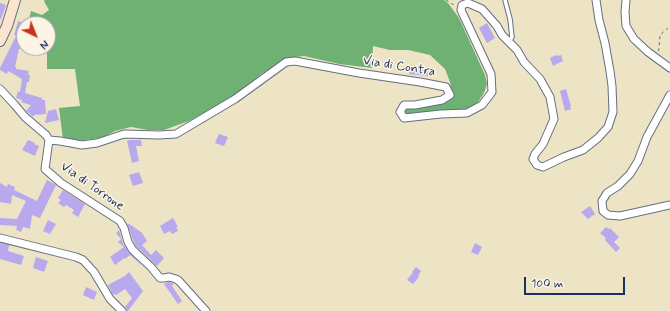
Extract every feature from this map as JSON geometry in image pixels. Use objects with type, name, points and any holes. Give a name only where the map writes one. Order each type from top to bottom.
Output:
[{"type":"street","points":[[0,41],[7,26],[15,0]]},
{"type":"street","points":[[461,10],[462,5],[468,2],[482,9],[498,26],[502,35],[517,50],[524,62],[540,79],[550,97],[554,119],[543,144],[533,159],[536,165],[543,167],[564,156],[583,150],[598,138],[608,127],[613,112],[611,79],[596,0]]},
{"type":"street","points":[[626,0],[626,26],[634,39],[648,52],[670,68]]},
{"type":"street","name":"Via di Contra","points":[[49,140],[82,145],[97,143],[124,134],[176,134],[235,99],[286,62],[295,62],[446,87],[450,95],[442,100],[415,105],[404,105],[400,112],[404,118],[467,113],[482,105],[492,92],[491,74],[461,10]]},
{"type":"street","points":[[0,89],[25,117],[46,135],[49,140]]},
{"type":"street","points":[[670,95],[647,137],[638,161],[630,174],[602,201],[603,211],[608,215],[620,216],[670,205]]},
{"type":"street","name":"Via di Torrone","points":[[49,140],[45,169],[66,186],[120,221],[123,224],[128,242],[132,249],[160,278],[169,277],[180,281],[206,311]]},
{"type":"street","points":[[0,238],[83,260],[94,272],[110,299],[122,311]]},
{"type":"lane","points":[[505,0],[510,19],[512,37],[509,42]]},
{"type":"path","points":[[446,0],[461,10]]},
{"type":"path","points":[[656,57],[660,49],[660,35],[670,27]]},
{"type":"green space","points":[[44,0],[444,0],[459,18],[485,75],[487,84],[484,93],[478,102],[462,110],[412,115],[405,114],[403,111],[405,107],[452,94],[450,82],[445,69],[430,55],[408,50],[390,50],[373,46],[372,68],[339,64],[304,56],[287,58],[261,74],[239,93],[189,121],[164,130],[148,130],[131,127],[115,131],[101,138],[77,141],[63,139],[59,108],[80,106],[75,69],[47,69],[47,56],[56,56],[56,16],[30,16],[31,11],[42,15],[49,10]]},
{"type":"building","points":[[0,3],[6,5],[1,19],[0,19]]},
{"type":"building","points":[[487,23],[495,38],[487,43],[479,28]]},
{"type":"building","points":[[16,36],[16,56],[17,56],[15,67],[16,69],[29,71],[28,75],[30,75],[25,93],[45,100],[46,114],[34,115],[33,117],[26,111],[31,105],[21,102],[22,100],[16,98],[18,91],[20,92],[22,79],[8,71],[7,74],[0,70]]},
{"type":"building","points":[[556,55],[561,55],[563,61],[553,66],[550,58]]},
{"type":"building","points":[[410,65],[429,68],[428,76],[409,74]]},
{"type":"building","points":[[566,89],[571,109],[565,111],[560,91]]},
{"type":"building","points":[[56,109],[59,120],[45,123],[48,111]]},
{"type":"building","points":[[219,134],[228,137],[224,146],[215,143]]},
{"type":"building","points":[[28,140],[39,146],[35,156],[22,150]]},
{"type":"building","points":[[141,140],[142,146],[136,146],[139,161],[132,163],[127,141]]},
{"type":"building","points":[[139,172],[143,183],[133,186],[129,175]]},
{"type":"building","points":[[47,180],[56,185],[40,218],[32,215],[30,229],[23,227],[21,232],[16,230],[17,226],[0,225],[0,218],[17,219],[26,201],[12,195],[11,204],[0,202],[0,183],[7,187],[8,184],[15,187],[14,190],[37,201]]},
{"type":"building","points":[[63,190],[85,204],[78,217],[72,213],[74,210],[66,205],[64,207],[58,203],[61,200],[58,198]]},
{"type":"building","points":[[590,206],[595,214],[588,219],[581,212]]},
{"type":"building","points":[[173,218],[178,227],[176,227],[178,231],[172,234],[170,231],[164,234],[160,226]]},
{"type":"building","points":[[48,220],[56,224],[50,234],[43,231]]},
{"type":"building","points":[[127,223],[142,233],[147,241],[142,245],[151,255],[156,250],[164,258],[157,266],[136,246]]},
{"type":"building","points":[[606,227],[609,229],[610,228],[619,237],[614,242],[620,248],[616,252],[605,240],[606,238],[600,233]]},
{"type":"building","points":[[119,230],[123,244],[141,265],[130,255],[115,265],[110,257],[124,247],[118,242],[121,239],[116,233]]},
{"type":"building","points":[[0,243],[9,245],[8,251],[24,256],[21,265],[0,259]]},
{"type":"building","points":[[475,243],[482,247],[478,255],[471,252]]},
{"type":"building","points":[[36,257],[48,261],[44,272],[33,268]]},
{"type":"building","points":[[416,267],[421,271],[418,276],[419,277],[413,284],[407,280]]},
{"type":"building","points":[[129,272],[143,291],[127,311],[125,307],[132,298],[125,289],[116,295],[113,295],[108,285],[125,276]]},
{"type":"building","points":[[169,282],[173,283],[172,286],[182,301],[178,304],[164,284]]},
{"type":"building","points":[[86,287],[97,292],[94,300],[83,295]]}]
